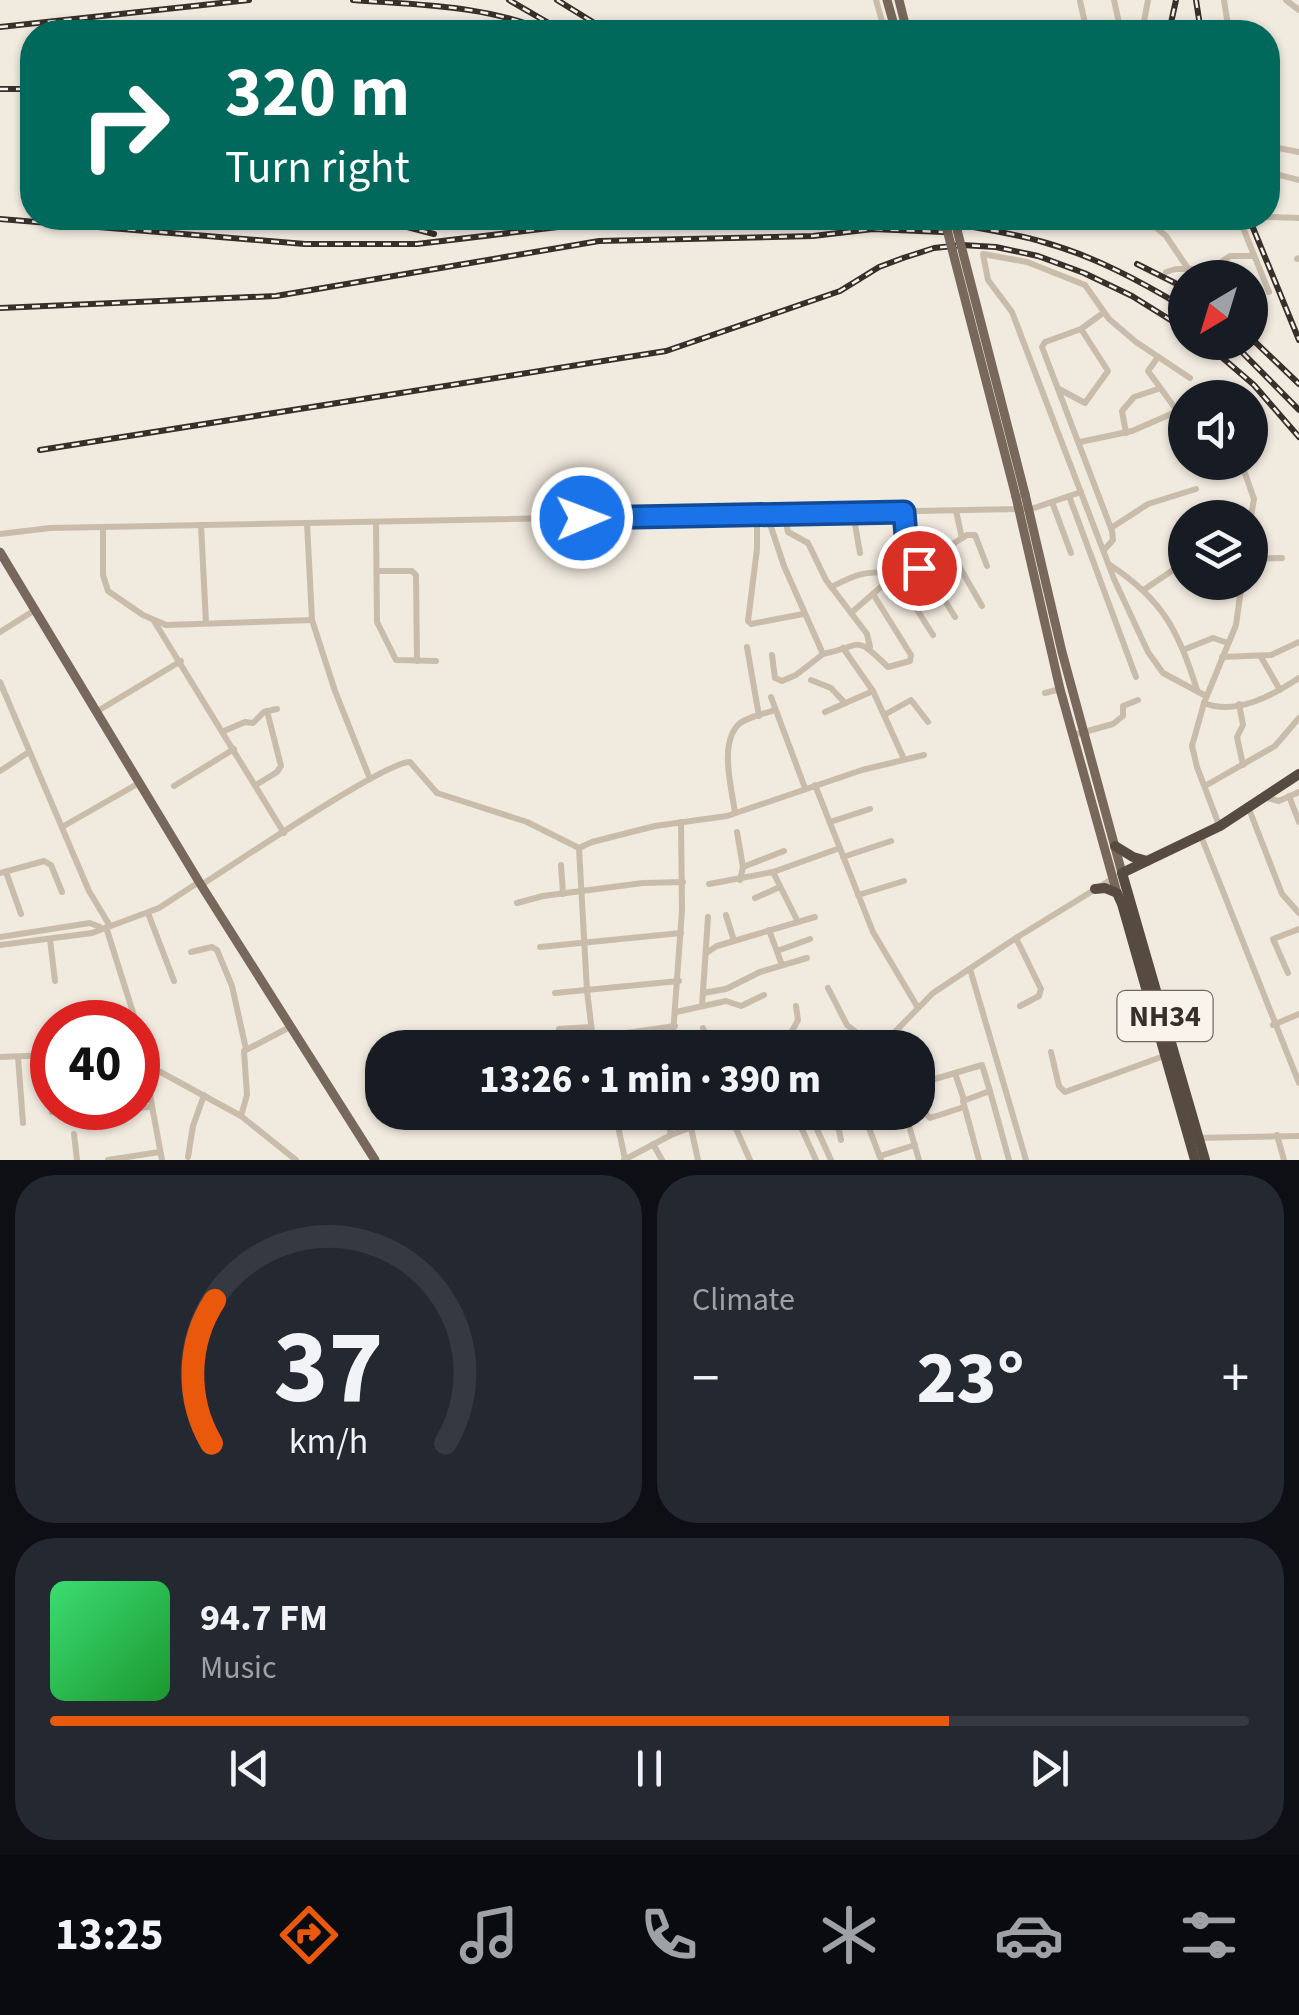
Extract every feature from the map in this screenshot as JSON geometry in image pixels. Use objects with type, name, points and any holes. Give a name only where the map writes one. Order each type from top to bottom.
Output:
[{"type":"highway","points":[[1117,876],[1220,826],[1299,774]]},
{"type":"highway","points":[[1115,846],[1148,861]]},
{"type":"highway","name":"NH34","points":[[1117,876],[1194,1138],[1195,1160]]},
{"type":"highway","points":[[1095,888],[1105,888],[1120,899]]},
{"type":"highway","name":"NH34","points":[[1120,899],[1160,1018]]},
{"type":"highway","name":"NH34","points":[[1164,1035],[1164,1056],[1205,1160]]},
{"type":"main road","points":[[947,230],[1115,846],[1120,899]]},
{"type":"main road","points":[[957,230],[1020,496]]},
{"type":"main road","points":[[1024,509],[1060,689],[1117,876]]},
{"type":"main road","points":[[0,552],[200,884],[375,1160]]},
{"type":"street","points":[[1286,0],[1299,10]]},
{"type":"street","points":[[1159,230],[1182,260]]},
{"type":"street","points":[[1244,230],[1269,292]]},
{"type":"street","points":[[1190,378],[1103,313],[1085,286],[1027,262],[986,253],[982,257],[986,276],[1012,312],[1109,564],[1156,664],[1171,678],[1218,706],[1258,701],[1299,678]]},
{"type":"street","points":[[1225,260],[1230,256],[1254,256]]},
{"type":"street","points":[[1103,313],[1082,329],[1045,342],[1042,350],[1111,528],[1112,540],[1104,550]]},
{"type":"street","points":[[1058,388],[1084,403],[1108,371],[1082,329]]},
{"type":"street","points":[[1025,348],[1042,350]]},
{"type":"street","points":[[1158,357],[1148,371],[1168,398]]},
{"type":"street","points":[[1126,433],[1122,411],[1134,397],[1158,388]]},
{"type":"street","points":[[1080,442],[1126,433],[1168,417]]},
{"type":"street","points":[[1111,528],[1148,504],[1196,490]]},
{"type":"street","points":[[0,534],[50,528],[1024,509],[1081,492]]},
{"type":"street","points":[[1069,496],[1136,676]]},
{"type":"street","points":[[1052,502],[1072,553]]},
{"type":"street","points":[[956,511],[962,538]]},
{"type":"street","points":[[904,512],[913,570],[926,570],[955,617]]},
{"type":"street","points":[[853,513],[860,552]]},
{"type":"street","points":[[784,514],[788,532],[808,543],[831,587],[867,634],[871,648],[888,667],[910,661],[912,657],[873,594]]},
{"type":"street","points":[[757,515],[748,621],[752,624],[803,614]]},
{"type":"street","points":[[767,515],[822,654]]},
{"type":"street","points":[[376,522],[378,628],[396,660],[436,661]]},
{"type":"street","points":[[306,523],[312,620],[334,691],[370,779]]},
{"type":"street","points":[[201,525],[206,623]]},
{"type":"street","points":[[103,527],[103,576],[108,592],[154,621],[166,625],[312,620]]},
{"type":"street","points":[[908,554],[935,534]]},
{"type":"street","points":[[982,606],[948,547],[975,535],[988,566]]},
{"type":"street","points":[[1268,559],[1282,558]]},
{"type":"street","points":[[1109,564],[1145,590],[1165,614],[1197,691]]},
{"type":"street","points":[[376,571],[412,571],[416,575],[418,661]]},
{"type":"street","points":[[831,587],[858,574],[878,572],[884,574],[888,583]]},
{"type":"street","points":[[1145,590],[1168,574]]},
{"type":"street","points":[[851,613],[897,578],[933,635]]},
{"type":"street","points":[[1220,826],[1192,746],[1205,700],[1236,626],[1240,600]]},
{"type":"street","points":[[0,632],[35,610]]},
{"type":"street","points":[[154,621],[284,833]]},
{"type":"street","points":[[1183,650],[1212,638],[1228,644]]},
{"type":"street","points":[[1222,658],[1260,656],[1299,642]]},
{"type":"street","points":[[772,655],[775,678],[782,681],[822,654],[854,643],[871,648]]},
{"type":"street","points":[[746,647],[759,716]]},
{"type":"street","points":[[843,648],[873,692],[904,759]]},
{"type":"street","points":[[1260,656],[1280,690]]},
{"type":"street","points":[[96,712],[181,660]]},
{"type":"street","points":[[811,680],[831,688],[846,704]]},
{"type":"street","points":[[0,682],[106,927],[129,1000]]},
{"type":"street","points":[[1045,693],[1060,689]]},
{"type":"street","points":[[825,712],[873,692]]},
{"type":"street","points":[[771,698],[805,788]]},
{"type":"street","points":[[884,715],[912,700],[928,722]]},
{"type":"street","points":[[1073,735],[1113,724],[1123,716],[1122,706],[1138,700]]},
{"type":"street","points":[[1238,704],[1243,725],[1237,737],[1243,765]]},
{"type":"street","points":[[224,731],[254,722],[267,711],[277,709]]},
{"type":"street","points":[[735,813],[728,749],[738,725],[775,710]]},
{"type":"street","points":[[256,786],[281,766],[267,711]]},
{"type":"street","points":[[1205,786],[1275,746],[1299,718]]},
{"type":"street","points":[[174,786],[234,750]]},
{"type":"street","points":[[0,770],[29,752]]},
{"type":"street","points":[[579,848],[681,822],[735,813],[815,784],[924,755]]},
{"type":"street","points":[[0,946],[92,933],[148,913],[400,762],[410,762],[437,793],[526,822],[579,848]]},
{"type":"street","points":[[62,828],[140,784]]},
{"type":"street","points":[[815,784],[879,943],[918,1008]]},
{"type":"street","points":[[1266,798],[1274,802],[1299,792]]},
{"type":"street","points":[[1289,796],[1299,822]]},
{"type":"street","points":[[830,822],[870,809]]},
{"type":"street","points":[[1249,809],[1282,894],[1299,914]]},
{"type":"street","points":[[674,1030],[682,933],[681,822]]},
{"type":"street","points":[[736,832],[742,867],[740,880]]},
{"type":"street","points":[[1201,836],[1299,1084]]},
{"type":"street","points":[[709,884],[774,872],[891,841]]},
{"type":"street","points":[[579,848],[590,1030]]},
{"type":"street","points":[[742,867],[784,851]]},
{"type":"street","points":[[21,914],[3,873],[44,861],[51,865],[62,892]]},
{"type":"street","points":[[562,865],[563,894]]},
{"type":"street","points":[[774,872],[798,922]]},
{"type":"street","points":[[900,1030],[918,1008],[970,969],[1117,876]]},
{"type":"street","points":[[858,894],[904,881]]},
{"type":"street","points":[[517,903],[563,894],[683,882]]},
{"type":"street","points":[[754,898],[780,887]]},
{"type":"street","points":[[148,913],[174,980]]},
{"type":"street","points":[[726,915],[734,941]]},
{"type":"street","points":[[706,954],[814,916]]},
{"type":"street","points":[[702,1006],[708,917]]},
{"type":"street","points":[[0,937],[90,923],[106,927]]},
{"type":"street","points":[[1288,972],[1273,939],[1299,928]]},
{"type":"street","points":[[770,930],[782,965]]},
{"type":"street","points":[[540,948],[682,933]]},
{"type":"street","points":[[50,938],[55,981]]},
{"type":"street","points":[[1016,938],[1042,992],[1020,1006]]},
{"type":"street","points":[[777,951],[810,939]]},
{"type":"street","points":[[191,952],[212,947],[217,950],[230,980],[246,1049]]},
{"type":"street","points":[[704,993],[726,990],[807,958]]},
{"type":"street","points":[[970,969],[1026,1160]]},
{"type":"street","points":[[554,993],[679,981]]},
{"type":"street","points":[[828,988],[853,1030]]},
{"type":"street","points":[[676,1012],[726,1001],[741,1006],[764,994]]},
{"type":"street","points":[[792,1030],[798,1020],[796,1006]]},
{"type":"street","points":[[1273,1025],[1299,1014]]},
{"type":"street","points":[[241,1116],[247,1095],[243,1052],[290,1026]]},
{"type":"street","points":[[647,1030],[675,1026]]},
{"type":"street","points":[[559,1029],[590,1027]]},
{"type":"street","points":[[1051,1052],[1059,1086],[1066,1092],[1164,1056]]},
{"type":"street","points":[[18,1057],[24,1123]]},
{"type":"street","points":[[0,1058],[30,1057]]},
{"type":"street","points":[[935,1080],[982,1066],[1009,1160]]},
{"type":"street","points":[[160,1072],[241,1116],[296,1160]]},
{"type":"street","points":[[954,1073],[978,1160]]},
{"type":"street","points":[[935,1116],[990,1091]]},
{"type":"street","points":[[188,1156],[204,1095]]},
{"type":"street","points":[[113,1160],[161,1156],[156,1130]]},
{"type":"street","points":[[618,1130],[624,1159],[685,1130]]},
{"type":"street","points":[[670,1130],[671,1135]]},
{"type":"street","points":[[691,1130],[698,1160]]},
{"type":"street","points":[[737,1130],[750,1160]]},
{"type":"street","points":[[802,1130],[816,1160]]},
{"type":"street","points":[[818,1130],[831,1160]]},
{"type":"street","points":[[839,1130],[841,1140]]},
{"type":"street","points":[[870,1130],[880,1158],[915,1145]]},
{"type":"street","points":[[910,1130],[919,1160]]},
{"type":"street","points":[[74,1134],[76,1160]]},
{"type":"street","points":[[1277,1135],[1284,1160]]},
{"type":"street","points":[[1194,1138],[1299,1136]]},
{"type":"street","points":[[653,1144],[662,1160]]},
{"type":"railway","points":[[65,20],[249,0]]},
{"type":"railway","points":[[353,0],[477,11],[515,20]]},
{"type":"railway","points":[[509,0],[543,20]]},
{"type":"railway","points":[[557,0],[590,20]]},
{"type":"railway","points":[[1172,20],[1176,0]]},
{"type":"railway","points":[[1196,0],[1199,20]]},
{"type":"railway","points":[[0,27],[20,25]]},
{"type":"railway","points":[[0,89],[20,89]]},
{"type":"railway","points":[[0,219],[20,221]]},
{"type":"railway","points":[[134,230],[305,244],[417,244],[534,230]]},
{"type":"railway","points":[[419,230],[434,234]]},
{"type":"railway","points":[[0,308],[276,296],[599,241],[813,236],[864,230]]},
{"type":"railway","points":[[896,230],[943,232]]},
{"type":"railway","points":[[989,230],[1080,254],[1168,298]]},
{"type":"railway","points":[[1254,230],[1299,340]]},
{"type":"railway","points":[[40,450],[666,351],[840,291],[879,267],[934,248],[996,247],[1038,256],[1132,296],[1168,318]]},
{"type":"railway","points":[[1137,264],[1168,280]]},
{"type":"railway","points":[[1268,354],[1299,384]]},
{"type":"railway","points":[[1225,360],[1254,385],[1299,437]]},
{"type":"railway","points":[[1250,360],[1299,410]]},
{"type":"route","points":[[582,518],[904,512],[908,554],[913,570],[919,568]]}]
